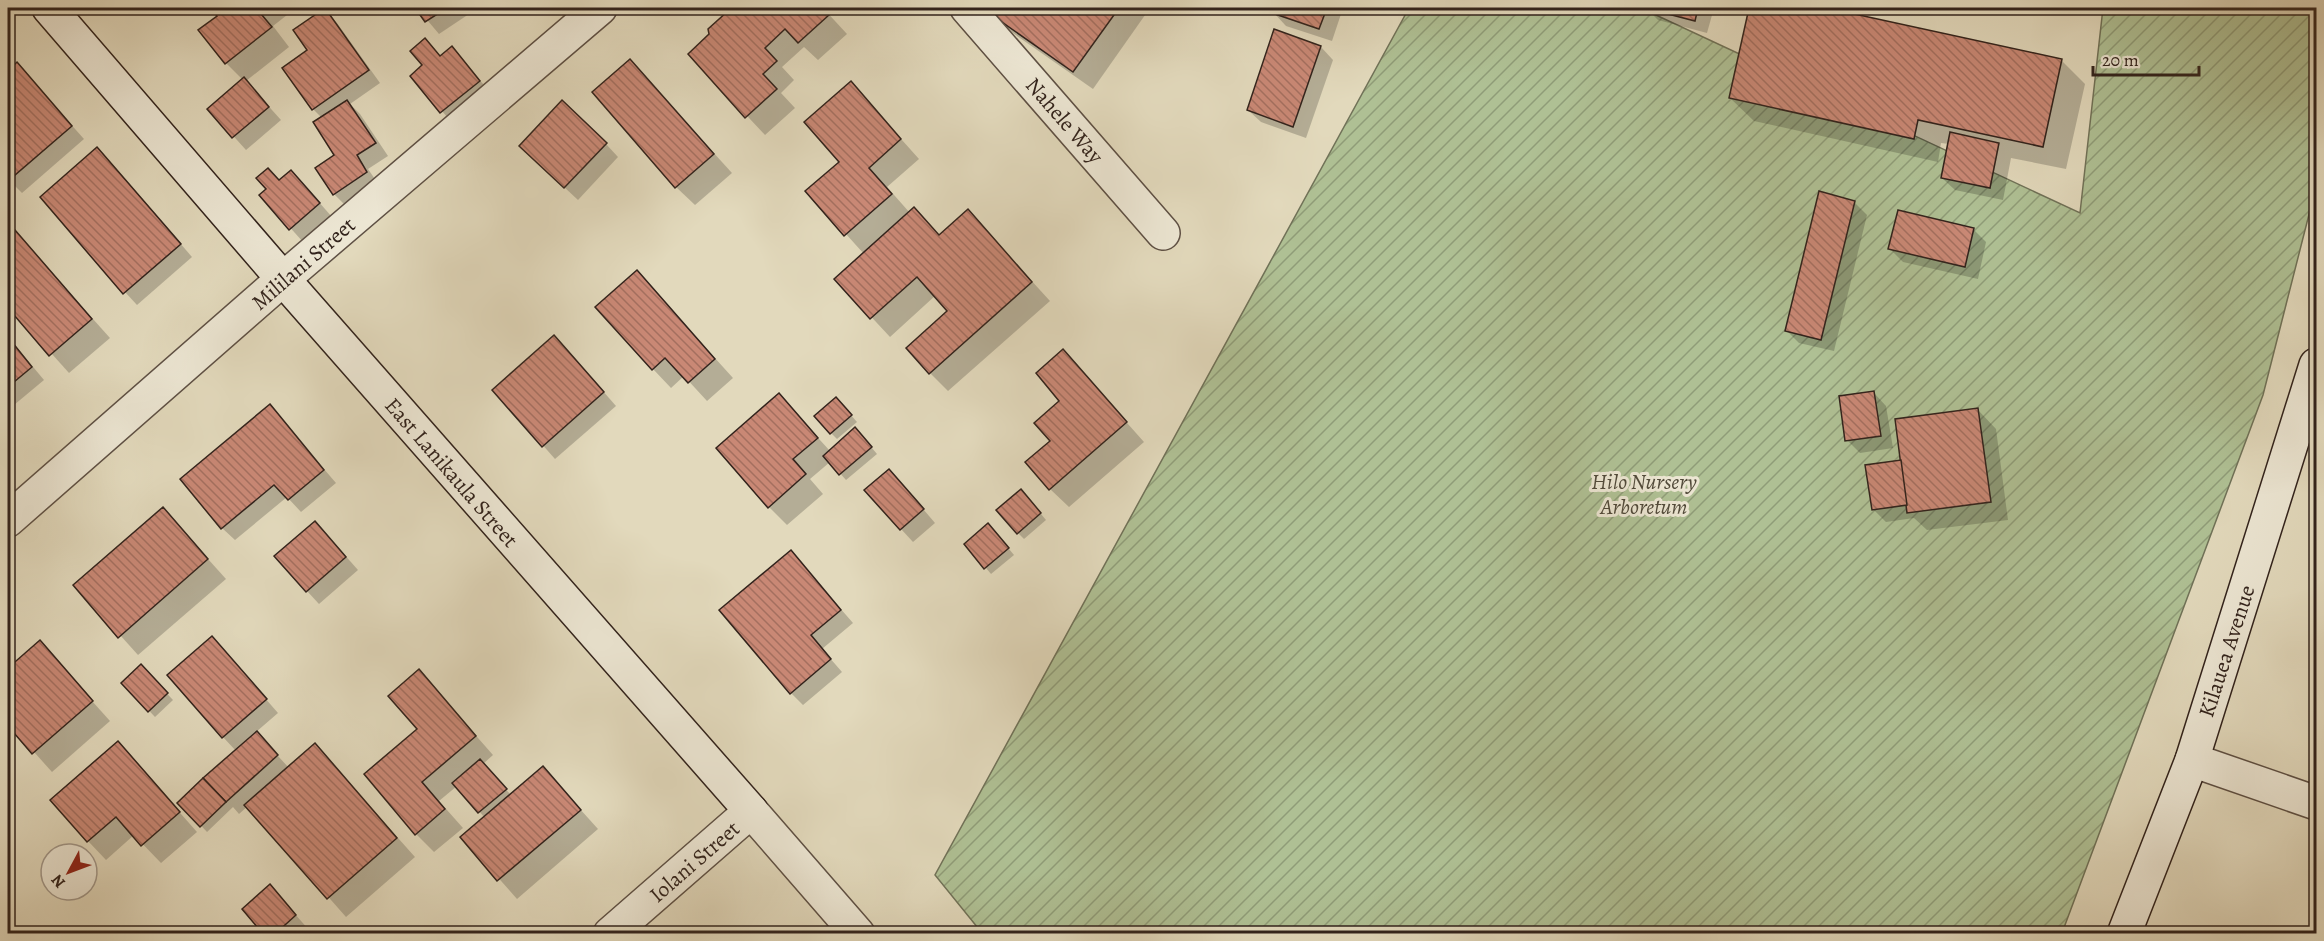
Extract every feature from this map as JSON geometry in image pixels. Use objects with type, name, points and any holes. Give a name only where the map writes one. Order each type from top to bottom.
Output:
[{"type":"street","name":"East Lanikaula Street","points":[[49,8],[283,279],[858,933]]},
{"type":"street","name":"Mililani Street","points":[[8,520],[283,279],[600,8]]},
{"type":"street","name":"Nahele Way","points":[[967,8],[1162,233]]},
{"type":"street","name":"Kilauea Avenue","points":[[2124,933],[2192,760],[2316,365]]},
{"type":"street","points":[[2192,760],[2316,803]]},
{"type":"street","name":"Iolani Street","points":[[610,933],[751,811]]},
{"type":"green space","name":"Hilo Nursery Arboretum","points":[[1409,8],[1641,8],[2080,213],[2103,8],[2316,8],[2316,187],[2263,395],[2062,933],[982,933],[935,875]]},
{"type":"building","points":[[211,8],[256,8],[272,27],[225,64],[198,30],[217,16]]},
{"type":"building","points":[[325,8],[369,70],[312,110],[282,68],[307,50],[293,30]]},
{"type":"building","points":[[415,8],[447,8],[425,22]]},
{"type":"building","points":[[728,8],[823,8],[829,15],[798,43],[785,29],[765,48],[777,61],[763,74],[777,89],[745,118],[688,54],[709,34],[708,29],[729,10]]},
{"type":"building","points":[[993,8],[1119,8],[1073,72],[989,13]]},
{"type":"building","points":[[1274,8],[1327,8],[1319,29],[1272,13]]},
{"type":"building","points":[[1645,8],[1698,8],[1695,21]]},
{"type":"building","points":[[1749,8],[1827,8],[2062,59],[2043,147],[1918,120],[1914,139],[1729,98]]},
{"type":"building","points":[[1274,29],[1321,46],[1293,127],[1247,110]]},
{"type":"building","points":[[425,38],[440,56],[452,46],[480,81],[440,113],[410,76],[422,65],[410,51]]},
{"type":"building","points":[[630,59],[714,154],[675,188],[592,92]]},
{"type":"building","points":[[17,62],[72,126],[8,181],[8,71]]},
{"type":"building","points":[[244,77],[269,107],[232,138],[207,109]]},
{"type":"building","points":[[851,81],[901,139],[869,168],[892,194],[844,236],[805,191],[839,162],[804,122]]},
{"type":"building","points":[[347,100],[376,143],[357,155],[367,172],[333,195],[315,168],[334,155],[313,122]]},
{"type":"building","points":[[562,100],[607,143],[564,188],[519,146]]},
{"type":"building","points":[[1950,132],[1999,143],[1990,188],[1941,178]]},
{"type":"building","points":[[97,147],[181,244],[123,294],[40,197]]},
{"type":"building","points":[[268,168],[279,180],[291,170],[320,203],[289,230],[259,195],[266,189],[256,178]]},
{"type":"building","points":[[1819,191],[1855,201],[1821,340],[1785,331]]},
{"type":"building","points":[[914,207],[939,235],[968,209],[1032,282],[929,374],[906,348],[947,311],[917,277],[870,319],[834,279]]},
{"type":"building","points":[[1898,210],[1974,228],[1965,267],[1888,249]]},
{"type":"building","points":[[15,230],[92,319],[49,356],[8,308],[8,237]]},
{"type":"building","points":[[637,270],[715,359],[688,383],[665,358],[652,370],[595,307]]},
{"type":"building","points":[[554,335],[604,392],[542,447],[492,390]]},
{"type":"building","points":[[8,337],[32,367],[8,387]]},
{"type":"building","points":[[1063,349],[1127,422],[1049,490],[1025,462],[1050,441],[1034,423],[1059,401],[1036,373]]},
{"type":"building","points":[[1874,391],[1881,436],[1845,441],[1839,396]]},
{"type":"building","points":[[779,393],[818,438],[793,459],[806,474],[768,508],[716,448]]},
{"type":"building","points":[[836,397],[852,415],[830,434],[814,416]]},
{"type":"building","points":[[270,404],[324,470],[288,500],[274,485],[221,529],[180,479]]},
{"type":"building","points":[[1978,408],[1991,502],[1907,513],[1895,419]]},
{"type":"building","points":[[855,427],[872,447],[839,475],[823,456]]},
{"type":"building","points":[[1901,460],[1907,505],[1872,510],[1865,465]]},
{"type":"building","points":[[889,469],[924,509],[900,530],[864,490]]},
{"type":"building","points":[[1021,489],[1041,513],[1017,534],[996,510]]},
{"type":"building","points":[[163,507],[208,559],[118,638],[73,585]]},
{"type":"building","points":[[315,521],[346,557],[306,592],[274,556]]},
{"type":"building","points":[[988,523],[1009,548],[984,569],[964,544]]},
{"type":"building","points":[[791,550],[841,610],[811,635],[831,659],[790,694],[719,610]]},
{"type":"building","points":[[212,636],[267,699],[222,738],[167,675]]},
{"type":"building","points":[[40,640],[93,701],[32,754],[8,726],[8,668]]},
{"type":"building","points":[[141,664],[168,693],[148,712],[121,683]]},
{"type":"building","points":[[419,669],[476,736],[422,782],[445,809],[415,835],[364,774],[417,729],[388,696]]},
{"type":"building","points":[[257,731],[278,755],[226,802],[203,778]]},
{"type":"building","points":[[118,741],[180,812],[141,846],[116,817],[87,842],[50,800]]},
{"type":"building","points":[[315,743],[397,838],[327,899],[244,805]]},
{"type":"building","points":[[480,759],[507,789],[478,813],[452,783]]},
{"type":"building","points":[[543,766],[581,810],[497,881],[460,837]]},
{"type":"building","points":[[203,778],[226,802],[200,827],[177,803]]},
{"type":"building","points":[[270,884],[296,915],[275,934],[263,934],[242,909]]}]
